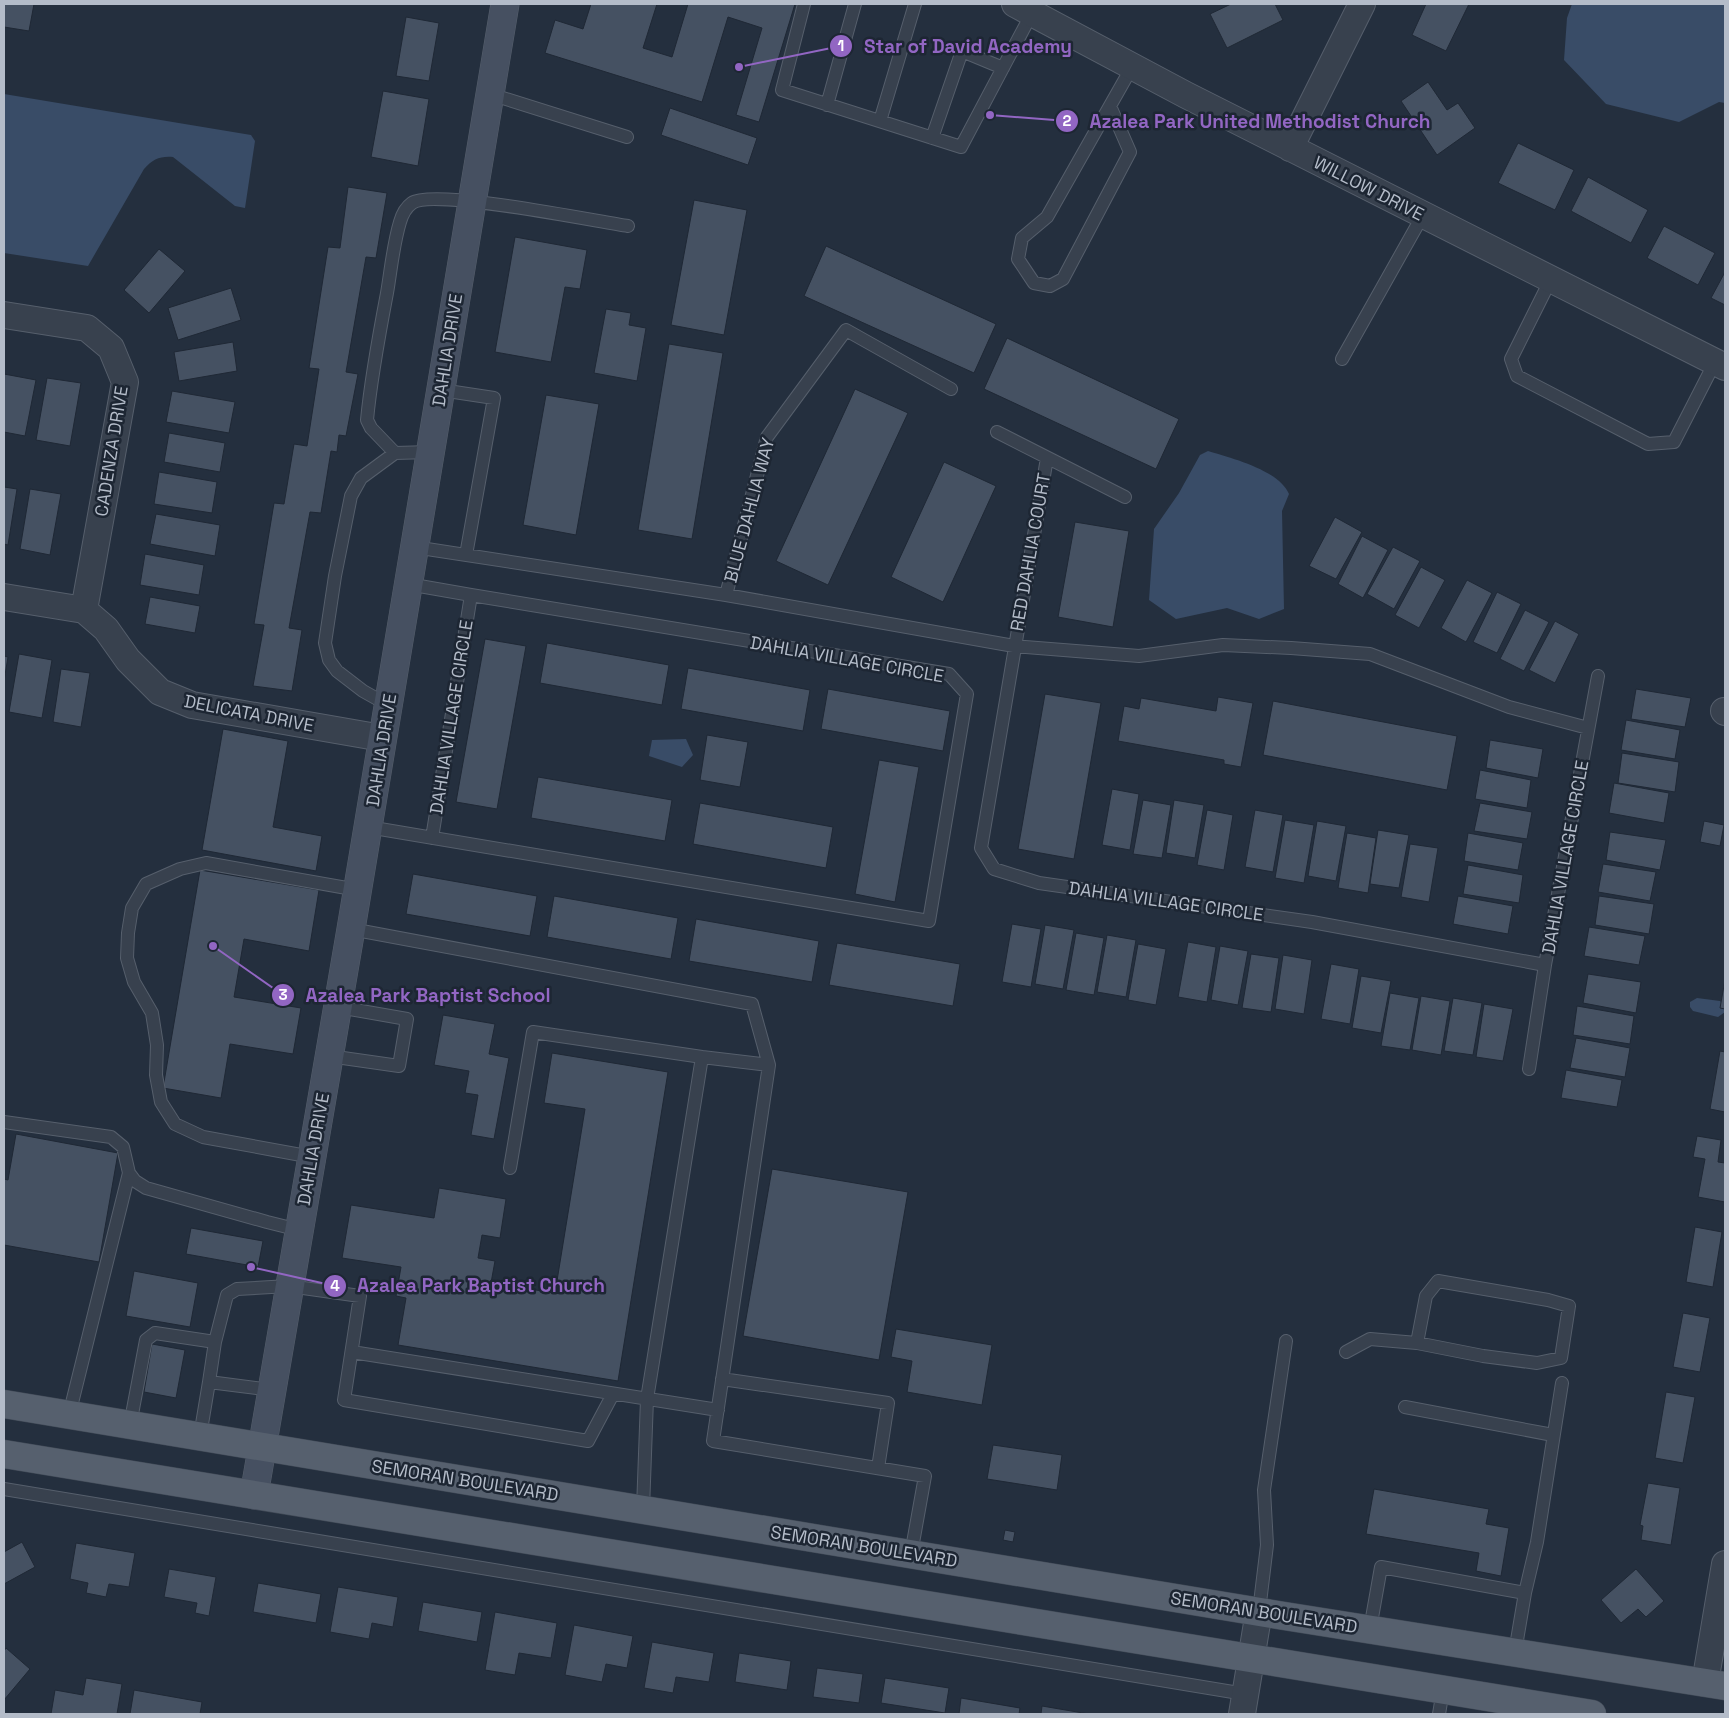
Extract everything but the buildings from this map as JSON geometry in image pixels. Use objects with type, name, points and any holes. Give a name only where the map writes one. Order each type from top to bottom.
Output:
[{"type":"main road","name":"SEMORAN BOULEVARD","points":[[4,1404],[1259,1611],[1715,1684]]},
{"type":"main road","points":[[4,1454],[1251,1659],[1441,1702],[1592,1714]]},
{"type":"street","name":"DAHLIA DRIVE","points":[[254,1496],[261,1446],[352,929],[382,738],[505,4]]},
{"type":"street","points":[[1290,148],[1362,4]]},
{"type":"street","name":"WILLOW DRIVE","points":[[1024,9],[1290,148],[1720,365]]},
{"type":"street","name":"CADENZA DRIVE","points":[[4,314],[87,328],[111,348],[125,382],[84,610]]},
{"type":"street","points":[[4,597],[84,610]]},
{"type":"street","name":"DELICATA DRIVE","points":[[84,610],[106,629],[128,660],[160,692],[192,705],[382,738]]},
{"type":"street","points":[[1715,1684],[1725,1564]]},
{"type":"street","points":[[1244,1704],[1259,1611]]},
{"type":"lane","points":[[804,4],[782,90],[961,147],[1002,68],[1024,9]]},
{"type":"lane","points":[[827,105],[855,4]]},
{"type":"lane","points":[[880,122],[915,4]]},
{"type":"lane","points":[[932,138],[962,51],[1002,68]]},
{"type":"lane","points":[[1110,106],[1130,152],[1063,279],[1050,286],[1034,284],[1018,260],[1022,238],[1047,217],[1132,66]]},
{"type":"lane","points":[[490,94],[627,136]]},
{"type":"lane","points":[[396,453],[371,428],[368,420],[379,336],[400,222],[405,210],[414,202],[427,199],[472,201],[628,226]]},
{"type":"lane","points":[[1342,359],[1423,215]]},
{"type":"lane","points":[[1550,279],[1512,359],[1518,376],[1648,444],[1674,442],[1720,365]]},
{"type":"lane","name":"BLUE DAHLIA WAY","points":[[726,595],[767,437],[846,330],[951,388]]},
{"type":"lane","points":[[441,390],[494,398],[466,555]]},
{"type":"lane","points":[[996,432],[1124,497]]},
{"type":"lane","points":[[388,705],[363,691],[337,670],[329,660],[325,643],[341,542],[351,496],[361,478],[396,453],[430,452]]},
{"type":"lane","name":"RED DAHLIA COURT","points":[[1014,646],[1047,458]]},
{"type":"lane","points":[[414,547],[726,595],[1014,646],[1139,656],[1223,645],[1370,654],[1509,706],[1588,728]]},
{"type":"lane","name":"DAHLIA VILLAGE CIRCLE","points":[[368,827],[928,921],[967,694],[949,674],[408,584]]},
{"type":"lane","name":"DAHLIA VILLAGE CIRCLE","points":[[432,838],[471,596]]},
{"type":"lane","name":"DAHLIA VILLAGE CIRCLE","points":[[1014,646],[981,848],[994,869],[1039,883],[1312,922],[1545,965],[1598,676]]},
{"type":"lane","points":[[312,1157],[203,1137],[175,1124],[161,1102],[156,1075],[157,1045],[152,1013],[134,982],[127,958],[132,908],[146,884],[180,869],[206,863],[358,890]]},
{"type":"lane","points":[[352,929],[752,1004],[768,1066],[713,1441],[925,1476],[911,1554]]},
{"type":"lane","points":[[1529,1069],[1545,965]]},
{"type":"lane","points":[[330,1056],[400,1066],[407,1019],[338,1007]]},
{"type":"lane","points":[[510,1168],[533,1032],[702,1058],[768,1066]]},
{"type":"lane","points":[[643,1509],[647,1399],[702,1058]]},
{"type":"lane","points":[[4,1122],[111,1138],[123,1147],[129,1173],[135,1181],[146,1188],[299,1230]]},
{"type":"lane","points":[[68,1415],[129,1173]]},
{"type":"lane","points":[[1346,1352],[1370,1339],[1417,1343],[1483,1356],[1536,1363],[1560,1358],[1569,1306],[1548,1300],[1438,1281],[1426,1296],[1417,1343]]},
{"type":"lane","points":[[200,1436],[208,1382],[227,1295],[238,1289],[289,1286],[360,1296],[344,1400],[588,1441],[613,1394]]},
{"type":"lane","points":[[130,1425],[146,1340],[155,1333],[216,1342]]},
{"type":"lane","points":[[1259,1611],[1267,1545],[1264,1490],[1286,1341]]},
{"type":"lane","points":[[352,1352],[718,1410]]},
{"type":"lane","points":[[722,1379],[888,1403],[878,1468]]},
{"type":"lane","points":[[208,1382],[271,1390]]},
{"type":"lane","points":[[1515,1652],[1525,1593],[1537,1542],[1562,1383]]},
{"type":"lane","points":[[1404,1407],[1554,1435]]},
{"type":"lane","points":[[4,1489],[1244,1704]]},
{"type":"lane","points":[[1370,1629],[1381,1567],[1525,1593]]},
{"type":"water","points":[[1572,4],[1725,4],[1725,103],[1719,102],[1679,122],[1606,104],[1564,60],[1567,18]]},
{"type":"water","points":[[4,94],[251,135],[255,141],[245,208],[235,206],[173,157],[164,157],[150,163],[144,169],[88,266],[4,253]]},
{"type":"water","points":[[1208,451],[1241,461],[1265,472],[1284,486],[1289,494],[1282,511],[1284,609],[1259,619],[1227,608],[1176,619],[1149,600],[1154,529],[1179,493],[1200,455]]},
{"type":"water","points":[[686,739],[693,755],[682,767],[649,756],[652,740]]},
{"type":"water","points":[[1697,998],[1720,1001],[1725,1006],[1725,1012],[1718,1017],[1693,1011],[1690,1007],[1690,1002]]},
{"type":"place","name":"Star of David Academy","points":[[739,67]]},
{"type":"place","name":"Azalea Park United Methodist Church","points":[[990,115]]},
{"type":"place","name":"Azalea Park Baptist School","points":[[213,946]]},
{"type":"place","name":"Azalea Park Baptist Church","points":[[251,1267]]}]
